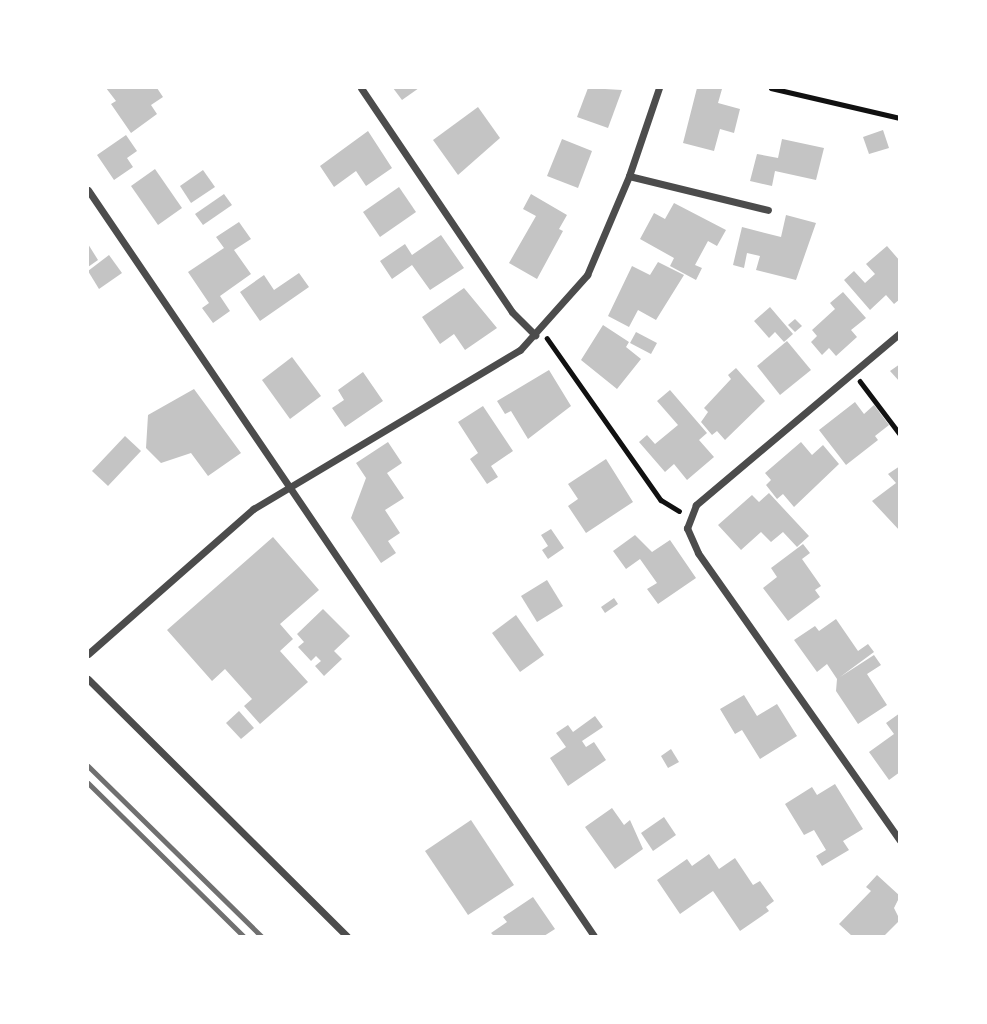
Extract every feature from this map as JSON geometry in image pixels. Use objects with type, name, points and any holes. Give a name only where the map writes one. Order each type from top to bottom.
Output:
[{"type":"street","points":[[360,88],[512,312],[538,332]]},
{"type":"street","points":[[88,654],[253,509],[490,371],[538,332],[587,275],[629,176],[659,88]]},
{"type":"street","points":[[629,176],[768,210]]},
{"type":"street","points":[[88,190],[594,936]]},
{"type":"street","points":[[900,333],[689,516],[687,528],[698,553],[900,840]]},
{"type":"street","points":[[88,679],[347,936]]},
{"type":"path","points":[[771,88],[900,118]]},
{"type":"path","points":[[538,332],[661,500],[689,516]]},
{"type":"path","points":[[853,372],[900,434]]},
{"type":"building","points":[[106,88],[157,88],[163,97],[151,105],[157,114],[131,133],[111,104],[116,101]]},
{"type":"building","points":[[393,88],[419,88],[402,100]]},
{"type":"building","points":[[588,88],[622,90],[608,128],[577,117]]},
{"type":"building","points":[[697,88],[722,89],[718,103],[740,109],[734,133],[720,129],[714,151],[683,143]]},
{"type":"building","points":[[478,107],[500,138],[458,175],[433,140]]},
{"type":"building","points":[[883,130],[889,148],[869,154],[863,137]]},
{"type":"building","points":[[368,131],[392,168],[366,186],[356,171],[334,187],[320,166]]},
{"type":"building","points":[[126,135],[137,151],[127,158],[133,167],[114,180],[97,155]]},
{"type":"building","points":[[562,139],[592,151],[578,188],[547,176]]},
{"type":"building","points":[[782,139],[824,148],[816,180],[775,171],[772,186],[750,181],[757,154],[778,158]]},
{"type":"building","points":[[155,169],[182,208],[158,225],[131,186]]},
{"type":"building","points":[[203,170],[215,187],[191,203],[180,186]]},
{"type":"building","points":[[399,187],[416,212],[380,237],[363,212]]},
{"type":"building","points":[[224,194],[232,205],[203,225],[195,214]]},
{"type":"building","points":[[531,194],[567,215],[559,229],[563,231],[537,279],[509,263],[536,216],[523,209]]},
{"type":"building","points":[[674,203],[726,230],[717,246],[708,241],[695,265],[702,268],[696,280],[670,266],[674,258],[640,239],[654,213],[665,219]]},
{"type":"building","points":[[786,215],[816,223],[796,280],[756,270],[760,256],[747,253],[744,268],[733,265],[742,227],[781,237]]},
{"type":"building","points":[[239,222],[251,239],[234,250],[251,274],[220,296],[230,311],[213,323],[202,308],[209,303],[188,272],[224,248],[216,237]]},
{"type":"building","points":[[441,235],[464,268],[430,290],[412,265],[392,279],[380,261],[405,244],[412,255]]},
{"type":"building","points":[[88,244],[98,260],[88,267]]},
{"type":"building","points":[[887,246],[900,261],[900,299],[894,304],[886,295],[870,310],[844,280],[854,271],[865,283],[875,274],[866,264]]},
{"type":"building","points":[[109,255],[122,273],[99,289],[88,271]]},
{"type":"building","points":[[658,262],[684,275],[656,320],[638,310],[629,327],[608,316],[632,266],[650,275]]},
{"type":"building","points":[[299,273],[309,287],[260,321],[240,292],[264,275],[274,290]]},
{"type":"building","points":[[464,288],[497,328],[465,350],[454,334],[440,344],[422,317]]},
{"type":"building","points":[[843,292],[866,318],[851,330],[857,337],[836,356],[829,348],[822,355],[811,342],[817,336],[812,330],[835,309],[830,303]]},
{"type":"building","points":[[770,307],[793,334],[784,342],[775,332],[769,338],[754,321]]},
{"type":"building","points":[[795,319],[802,326],[795,332],[788,325]]},
{"type":"building","points":[[603,325],[629,342],[626,347],[641,359],[617,389],[581,360]]},
{"type":"building","points":[[636,332],[657,343],[651,354],[630,343]]},
{"type":"building","points":[[787,341],[811,370],[780,395],[757,366]]},
{"type":"building","points":[[292,357],[321,396],[290,419],[262,380]]},
{"type":"building","points":[[900,364],[900,382],[890,371]]},
{"type":"building","points":[[736,368],[765,401],[725,440],[717,431],[712,435],[701,422],[708,412],[704,408],[731,379],[728,375]]},
{"type":"building","points":[[549,370],[571,406],[528,439],[511,411],[505,414],[497,401]]},
{"type":"building","points":[[363,372],[383,401],[345,427],[332,408],[344,400],[338,390]]},
{"type":"building","points":[[194,389],[241,453],[208,476],[191,453],[161,463],[146,448],[148,415]]},
{"type":"building","points":[[670,390],[707,433],[699,440],[714,457],[687,480],[674,464],[665,472],[639,442],[647,435],[655,444],[678,425],[657,401]]},
{"type":"building","points":[[855,402],[864,414],[874,405],[889,425],[875,436],[878,440],[846,465],[819,430]]},
{"type":"building","points":[[483,406],[513,451],[491,466],[498,477],[487,484],[470,459],[478,453],[458,422]]},
{"type":"building","points":[[125,436],[141,451],[108,486],[92,471]]},
{"type":"building","points":[[388,442],[402,463],[387,473],[404,498],[385,510],[400,533],[388,541],[396,553],[381,563],[351,518],[366,478],[356,463]]},
{"type":"building","points":[[801,442],[812,455],[823,445],[839,464],[794,507],[783,494],[777,499],[766,485],[771,480],[765,473]]},
{"type":"building","points":[[606,459],[633,502],[586,533],[568,506],[578,499],[568,484]]},
{"type":"building","points":[[900,466],[900,531],[872,501],[896,483],[888,474]]},
{"type":"building","points":[[769,493],[809,536],[797,547],[783,532],[771,542],[761,532],[741,550],[718,525],[752,495],[759,502]]},
{"type":"building","points":[[551,529],[564,548],[548,559],[542,550],[548,546],[541,535]]},
{"type":"building","points":[[635,535],[652,552],[670,540],[696,578],[658,604],[647,589],[657,583],[640,559],[626,569],[613,551]]},
{"type":"building","points":[[273,537],[319,590],[280,624],[293,639],[280,651],[308,682],[260,724],[244,706],[252,699],[225,669],[212,681],[167,630]]},
{"type":"building","points":[[803,544],[810,553],[802,559],[821,586],[815,590],[820,597],[788,621],[763,588],[777,577],[771,568]]},
{"type":"building","points":[[547,580],[563,606],[537,622],[521,596]]},
{"type":"building","points":[[614,598],[618,604],[605,613],[601,607]]},
{"type":"building","points":[[323,609],[350,636],[334,651],[342,659],[324,676],[315,666],[321,661],[316,656],[311,661],[298,647],[304,642],[297,634]]},
{"type":"building","points":[[516,615],[544,655],[520,672],[492,633]]},
{"type":"building","points":[[836,619],[858,651],[868,644],[874,652],[840,677],[874,655],[881,665],[867,674],[887,705],[858,724],[836,691],[837,679],[827,664],[817,672],[794,640],[815,626],[819,631]]},
{"type":"building","points":[[744,695],[757,716],[777,704],[797,736],[760,759],[742,730],[735,734],[720,709]]},
{"type":"building","points":[[239,711],[254,728],[241,739],[226,723]]},
{"type":"building","points":[[900,713],[900,772],[889,780],[869,752],[894,734],[886,723]]},
{"type":"building","points":[[595,716],[603,727],[582,741],[586,747],[594,742],[606,760],[568,786],[550,758],[566,747],[556,733],[568,725],[573,732]]},
{"type":"building","points":[[671,749],[679,762],[668,768],[661,756]]},
{"type":"building","points":[[835,784],[863,829],[843,841],[849,850],[822,866],[816,856],[826,850],[814,830],[804,835],[785,804],[812,787],[817,795]]},
{"type":"building","points":[[612,808],[624,825],[630,820],[643,849],[615,869],[585,827]]},
{"type":"building","points":[[664,817],[676,835],[653,851],[641,833]]},
{"type":"building","points":[[471,820],[514,885],[468,915],[425,851]]},
{"type":"building","points":[[709,854],[719,869],[735,858],[753,885],[760,881],[774,901],[766,907],[769,911],[740,931],[713,891],[680,914],[657,880],[687,859],[692,866]]},
{"type":"building","points":[[877,875],[900,896],[894,908],[900,920],[884,936],[852,936],[839,924],[871,891],[866,887]]},
{"type":"building","points":[[533,897],[555,929],[544,936],[494,936],[491,933],[507,922],[503,917]]},
{"type":"railway","points":[[88,766],[261,936]]},
{"type":"railway","points":[[88,783],[243,936]]}]
